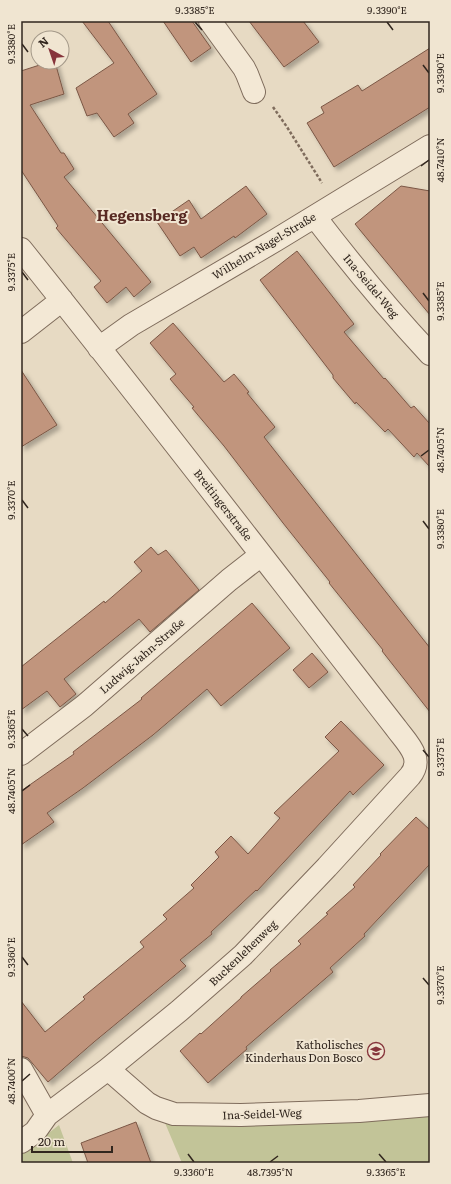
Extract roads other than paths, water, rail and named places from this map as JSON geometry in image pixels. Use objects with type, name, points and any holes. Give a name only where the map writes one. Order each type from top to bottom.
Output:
[{"type":"street","points":[[210,21],[244,68],[254,92]]},
{"type":"street","name":"Wilhelm-Nagel-Straße","points":[[99,348],[130,325],[430,146]]},
{"type":"street","name":"Ina-Seidel-Weg","points":[[315,216],[370,286],[430,354]]},
{"type":"street","name":"Breitingerstraße","points":[[21,249],[217,497],[413,751],[416,766]]},
{"type":"street","points":[[21,332],[62,300]]},
{"type":"street","name":"Ludwig-Jahn-Straße","points":[[21,754],[84,706],[229,580],[261,555]]},
{"type":"street","name":"Buckenlehenweg","points":[[21,1142],[35,1132],[47,1115],[108,1070],[179,1012],[243,955],[366,825],[414,772],[416,766]]},
{"type":"street","points":[[21,1069],[47,1115]]},
{"type":"street","name":"Ina-Seidel-Weg","points":[[108,1070],[147,1103],[156,1108],[174,1114],[241,1115],[359,1111],[430,1105]]},
{"type":"place","name":"Katholisches Kinderhaus Don Bosco","points":[[376,1051]]},
{"type":"district","name":"Hegensberg","points":[[142,216]]}]
